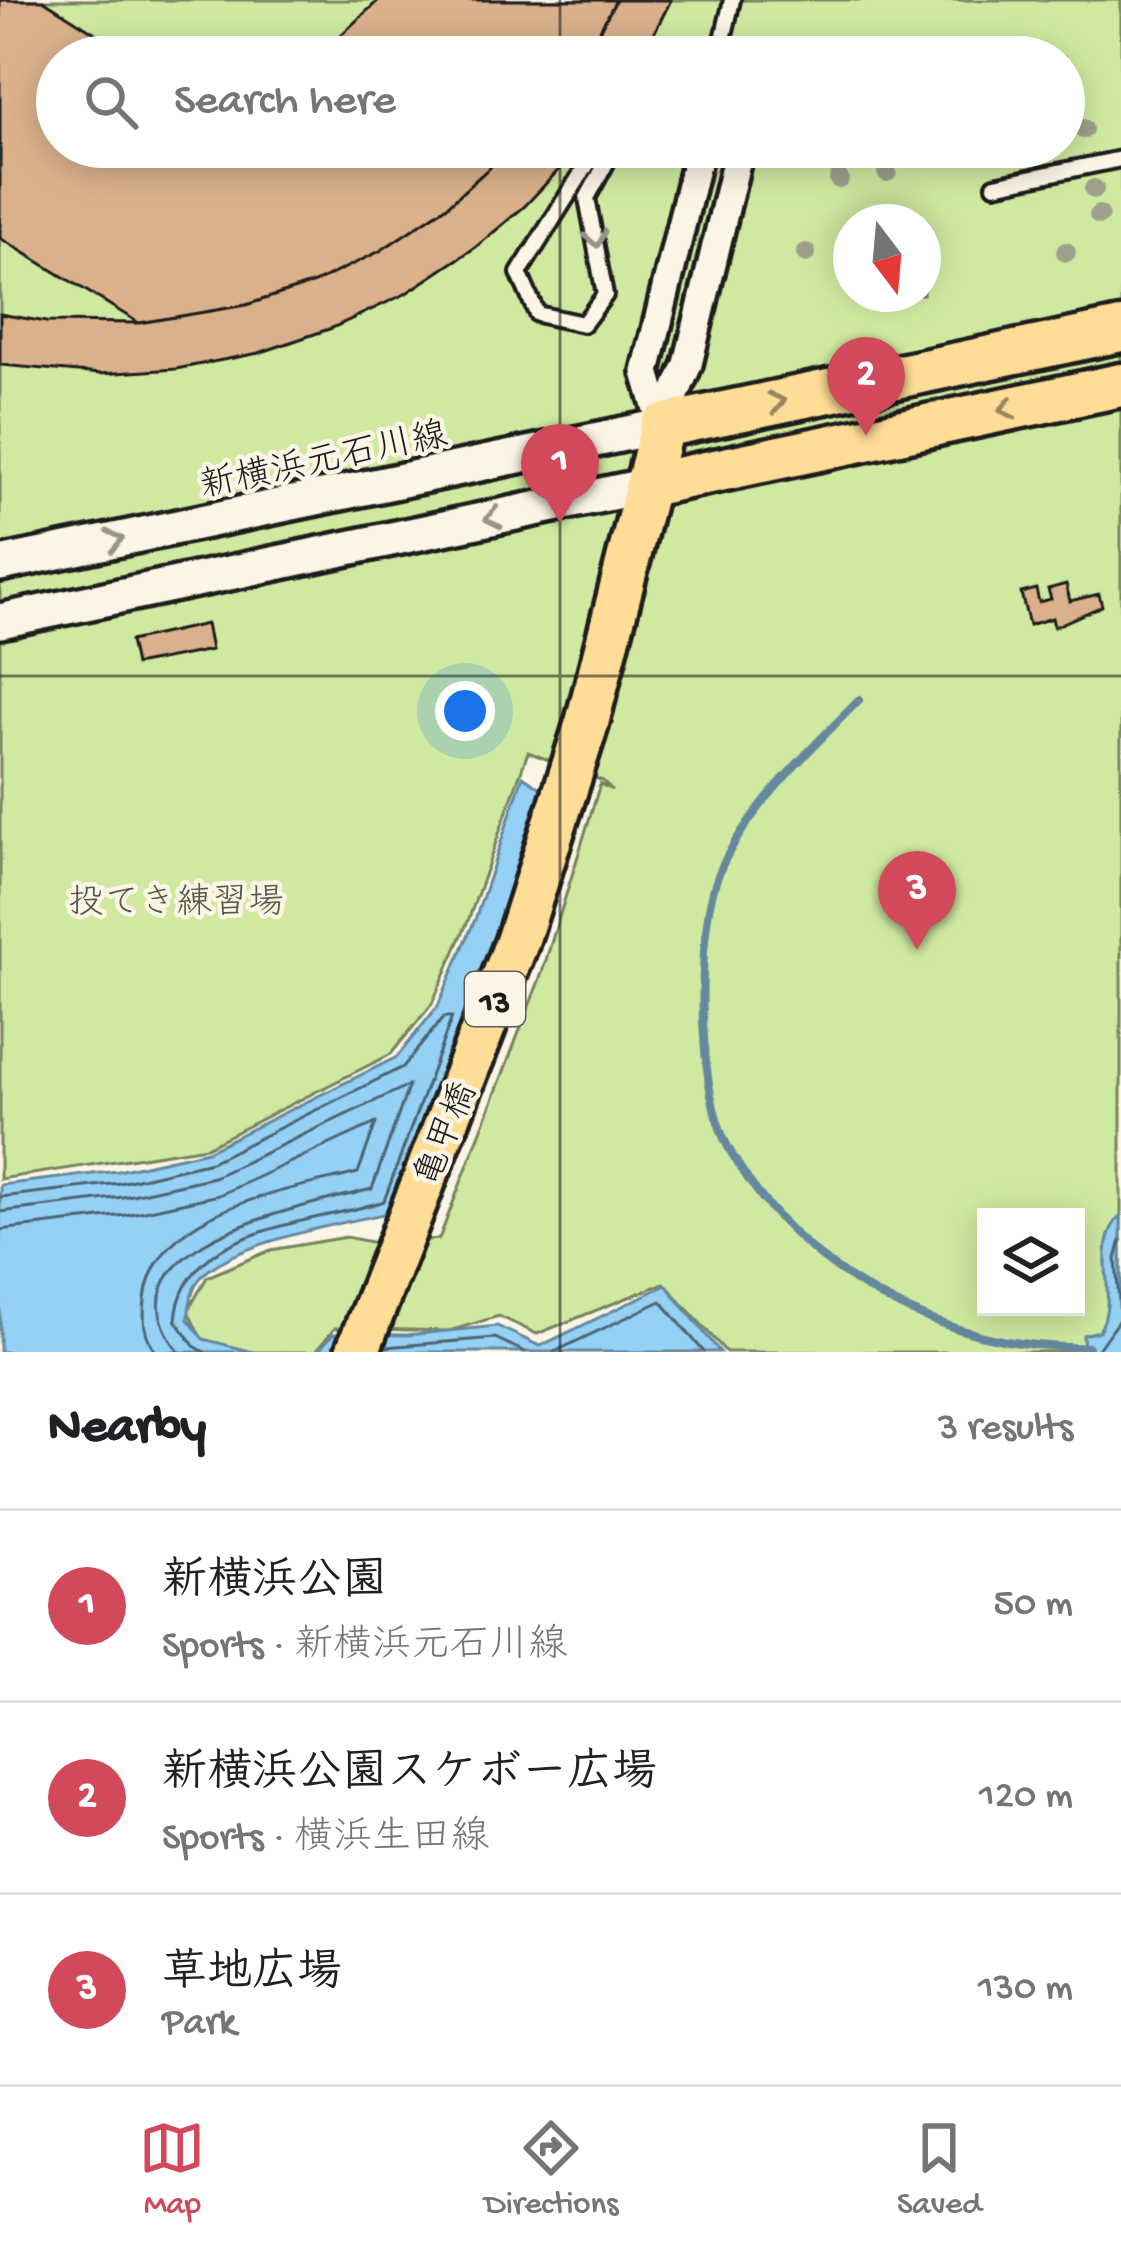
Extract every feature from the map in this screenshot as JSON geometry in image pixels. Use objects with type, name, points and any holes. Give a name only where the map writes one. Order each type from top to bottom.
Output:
[{"type":"main road","points":[[662,426],[1121,330]]},
{"type":"main road","points":[[649,485],[1121,385]]},
{"type":"main road","name":"13","points":[[649,485],[662,426]]},
{"type":"main road","name":"亀甲橋","points":[[357,1352],[517,942],[611,638],[649,485]]},
{"type":"street","points":[[662,426],[646,372],[695,168]]},
{"type":"street","points":[[662,426],[688,364],[735,168]]},
{"type":"street","name":"新横浜元石川線","points":[[0,564],[662,426]]},
{"type":"street","points":[[0,621],[649,485]]},
{"type":"lane","points":[[723,36],[732,0]]},
{"type":"lane","points":[[1085,166],[1121,159]]},
{"type":"lane","points":[[585,168],[519,273],[538,314],[583,324],[605,296],[587,198],[604,168]]},
{"type":"lane","points":[[995,184],[1076,168]]},
{"type":"green space","name":"投てき練習場","points":[[0,0],[1121,0],[1121,1352],[726,1352],[664,1283],[537,1334],[499,1316],[449,1331],[335,1328],[315,1352],[246,1352],[203,1343],[188,1311],[207,1277],[271,1250],[346,1237],[381,1244],[439,1239],[542,973],[600,784],[612,790],[603,781],[528,752],[468,921],[432,1004],[391,1054],[206,1147],[0,1179]]},
{"type":"water","points":[[523,776],[547,792],[505,926],[393,1212],[265,1243],[203,1275],[194,1290],[188,1319],[203,1339],[253,1352],[0,1352],[0,1185],[118,1171],[207,1151],[397,1057],[438,1006],[476,917]]},
{"type":"water","points":[[1121,1215],[1121,1352],[1084,1352],[1083,1335],[1099,1331],[1105,1317],[1107,1242]]},
{"type":"water","points":[[666,1285],[720,1352],[317,1352],[333,1334],[407,1335],[497,1326],[540,1346]]},
{"type":"building","points":[[0,0],[43,0],[100,36],[36,36],[36,168],[489,168],[446,207],[380,251],[314,283],[246,305],[139,323],[0,238]]},
{"type":"building","points":[[379,0],[616,0],[596,36],[340,36]]},
{"type":"building","points":[[616,0],[671,0],[653,36],[596,36]]},
{"type":"building","points":[[489,168],[560,168],[476,247],[405,294],[332,328],[259,353],[176,369],[100,374],[0,365],[0,314],[46,322],[139,323],[246,305],[314,283],[380,251],[446,207]]},
{"type":"building","points":[[1066,584],[1070,601],[1099,594],[1102,606],[1054,627],[1052,618],[1029,625],[1021,593],[1036,589],[1039,602],[1051,599],[1048,589]]},
{"type":"building","points":[[206,624],[211,650],[135,665],[130,641]]},
{"type":"waterway","points":[[859,700],[752,816],[721,869],[712,895],[704,953],[703,1023],[718,1122],[757,1191],[792,1231],[833,1266],[879,1295],[929,1319],[981,1335],[1035,1345],[1089,1347]]},
{"type":"place","name":"新横浜公園スケボー広場","points":[[866,436]]},
{"type":"place","name":"新横浜公園","points":[[560,523]]},
{"type":"place","name":"草地広場","points":[[917,950]]}]
